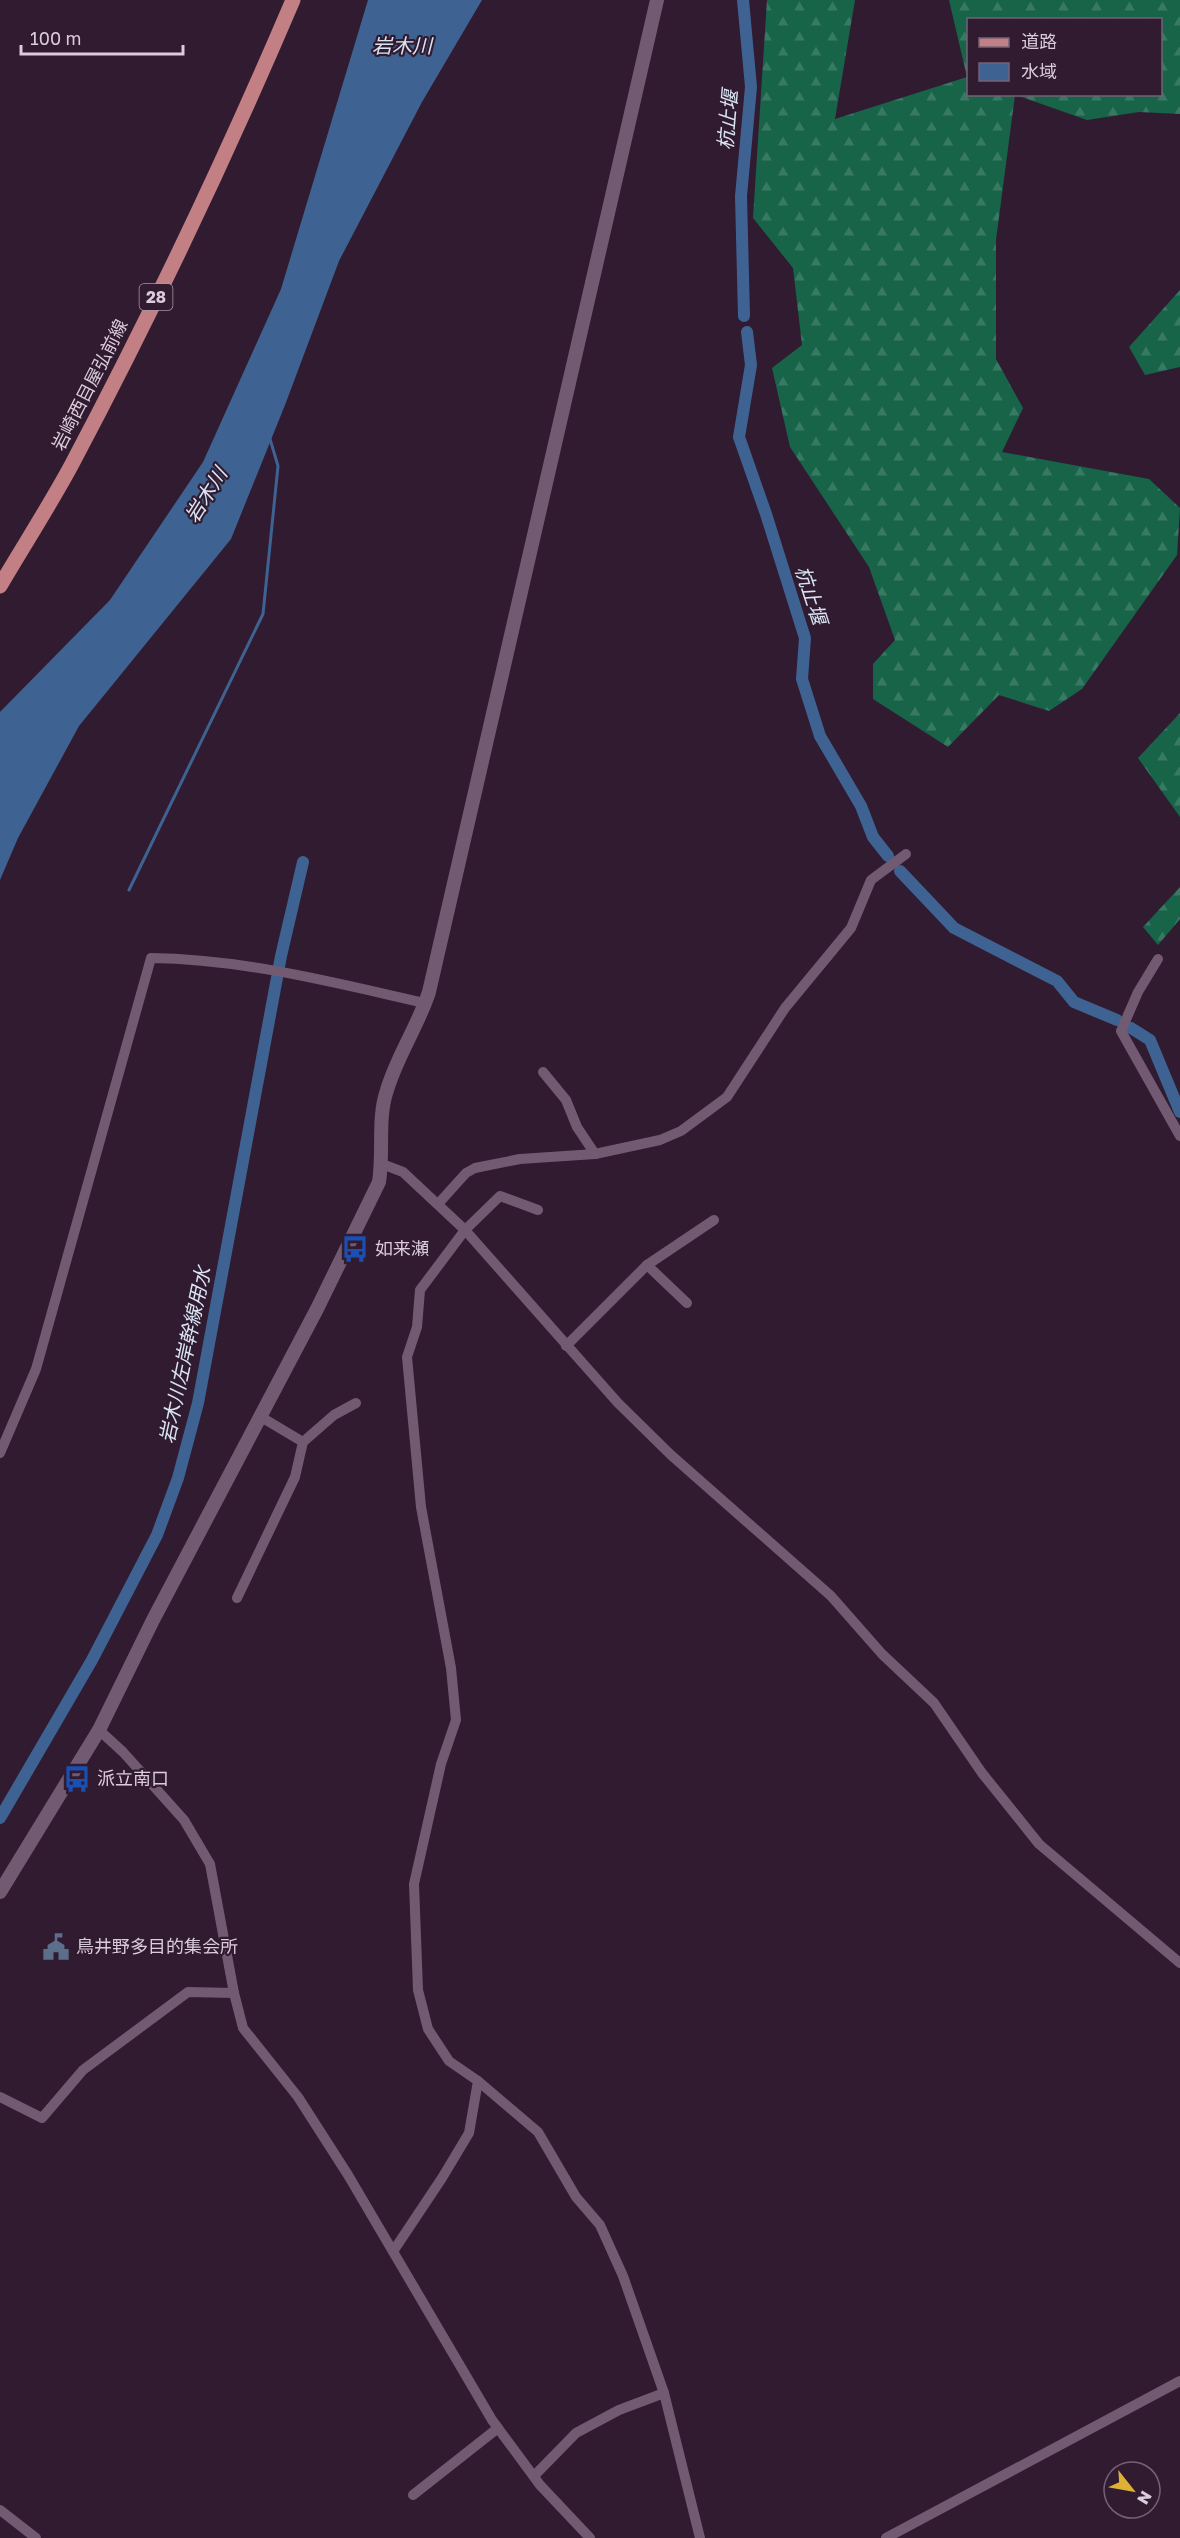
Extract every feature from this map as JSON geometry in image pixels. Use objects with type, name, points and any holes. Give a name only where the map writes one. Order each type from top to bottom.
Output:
[{"type":"main road","name":"岩崎西目屋弘前線","points":[[0,585],[71,465],[150,309],[250,100],[293,0]]},
{"type":"street","points":[[0,1892],[99,1730],[153,1620],[261,1417],[379,1182],[382,1164],[382,1107],[387,1089],[425,1003],[657,0]]},
{"type":"street","points":[[438,1204],[465,1173],[474,1168],[520,1159],[595,1154],[660,1140],[681,1131],[727,1097],[785,1008],[851,928],[871,880],[906,854]]},
{"type":"street","points":[[0,1453],[36,1369],[151,958],[190,958],[270,970],[425,1003]]},
{"type":"street","points":[[1158,959],[1138,992],[1121,1031],[1180,1136]]},
{"type":"street","points":[[543,1072],[566,1100],[577,1127],[595,1154]]},
{"type":"street","points":[[382,1164],[403,1172],[438,1204],[465,1230],[618,1403],[671,1455],[831,1596],[882,1654],[934,1703],[982,1773],[1039,1844],[1180,1963]]},
{"type":"street","points":[[538,1210],[500,1196],[465,1230],[420,1290],[417,1327],[407,1357],[421,1507],[451,1668],[456,1720],[441,1764],[414,1884],[418,1990],[428,2030],[449,2061],[478,2081],[538,2132],[576,2197],[600,2225],[624,2276],[664,2393],[700,2538]]},
{"type":"street","points":[[566,1346],[647,1265],[714,1220]]},
{"type":"street","points":[[647,1265],[687,1302]]},
{"type":"street","points":[[237,1598],[295,1477],[303,1442],[334,1415],[356,1403]]},
{"type":"street","points":[[261,1417],[303,1442]]},
{"type":"street","points":[[99,1730],[123,1752],[184,1820],[210,1864],[232,1970],[234,1993],[243,2028],[298,2097],[394,2250],[498,2428],[534,2476],[590,2538]]},
{"type":"street","points":[[0,2097],[42,2118],[83,2070],[188,1992],[234,1993]]},
{"type":"street","points":[[394,2250],[469,2133],[478,2081]]},
{"type":"street","points":[[886,2538],[1180,2381]]},
{"type":"street","points":[[534,2476],[576,2433],[618,2410],[664,2393]]},
{"type":"street","points":[[413,2495],[498,2428]]},
{"type":"street","points":[[0,2510],[36,2538]]},
{"type":"green space","points":[[767,0],[855,0],[835,119],[967,77],[967,96],[1015,96],[996,240],[996,359],[1023,408],[1002,452],[1149,479],[1180,508],[1177,555],[1082,689],[1049,711],[999,695],[948,747],[873,699],[873,664],[895,640],[869,567],[790,447],[772,368],[802,345],[793,268],[753,218]]},
{"type":"green space","points":[[949,0],[1180,0],[1180,114],[1139,112],[1087,120],[1019,96],[1162,96],[1162,18],[967,18],[967,77]]},
{"type":"green space","points":[[1180,290],[1180,367],[1145,375],[1129,347]]},
{"type":"green space","points":[[1180,713],[1180,817],[1138,758]]},
{"type":"green space","points":[[1180,887],[1180,919],[1158,945],[1143,927]]},
{"type":"water","name":"岩木川","points":[[368,0],[482,0],[422,102],[339,261],[285,405],[231,539],[79,726],[18,838],[0,880],[0,712],[110,600],[203,462],[281,289]]},
{"type":"waterway","name":"杭止堰","points":[[743,0],[751,87],[741,196],[744,316]]},
{"type":"waterway","name":"杭止堰","points":[[747,332],[751,365],[739,437],[805,638],[802,679],[820,736],[861,806],[873,837],[888,856]]},
{"type":"waterway","points":[[129,890],[263,614],[278,466],[270,439]]},
{"type":"waterway","name":"岩木川左岸幹線用水","points":[[0,1818],[92,1660],[157,1535],[178,1478],[198,1403],[281,956],[303,862]]},
{"type":"waterway","name":"杭止堰","points":[[900,871],[954,928],[1057,981],[1074,1002],[1117,1020]]},
{"type":"waterway","name":"杭止堰","points":[[1131,1028],[1150,1040],[1180,1112]]},
{"type":"place","name":"如来瀬","points":[[355,1249]]},
{"type":"place","name":"派立南口","points":[[77,1779]]},
{"type":"place","name":"鳥井野多目的集会所","points":[[56,1947]]}]
